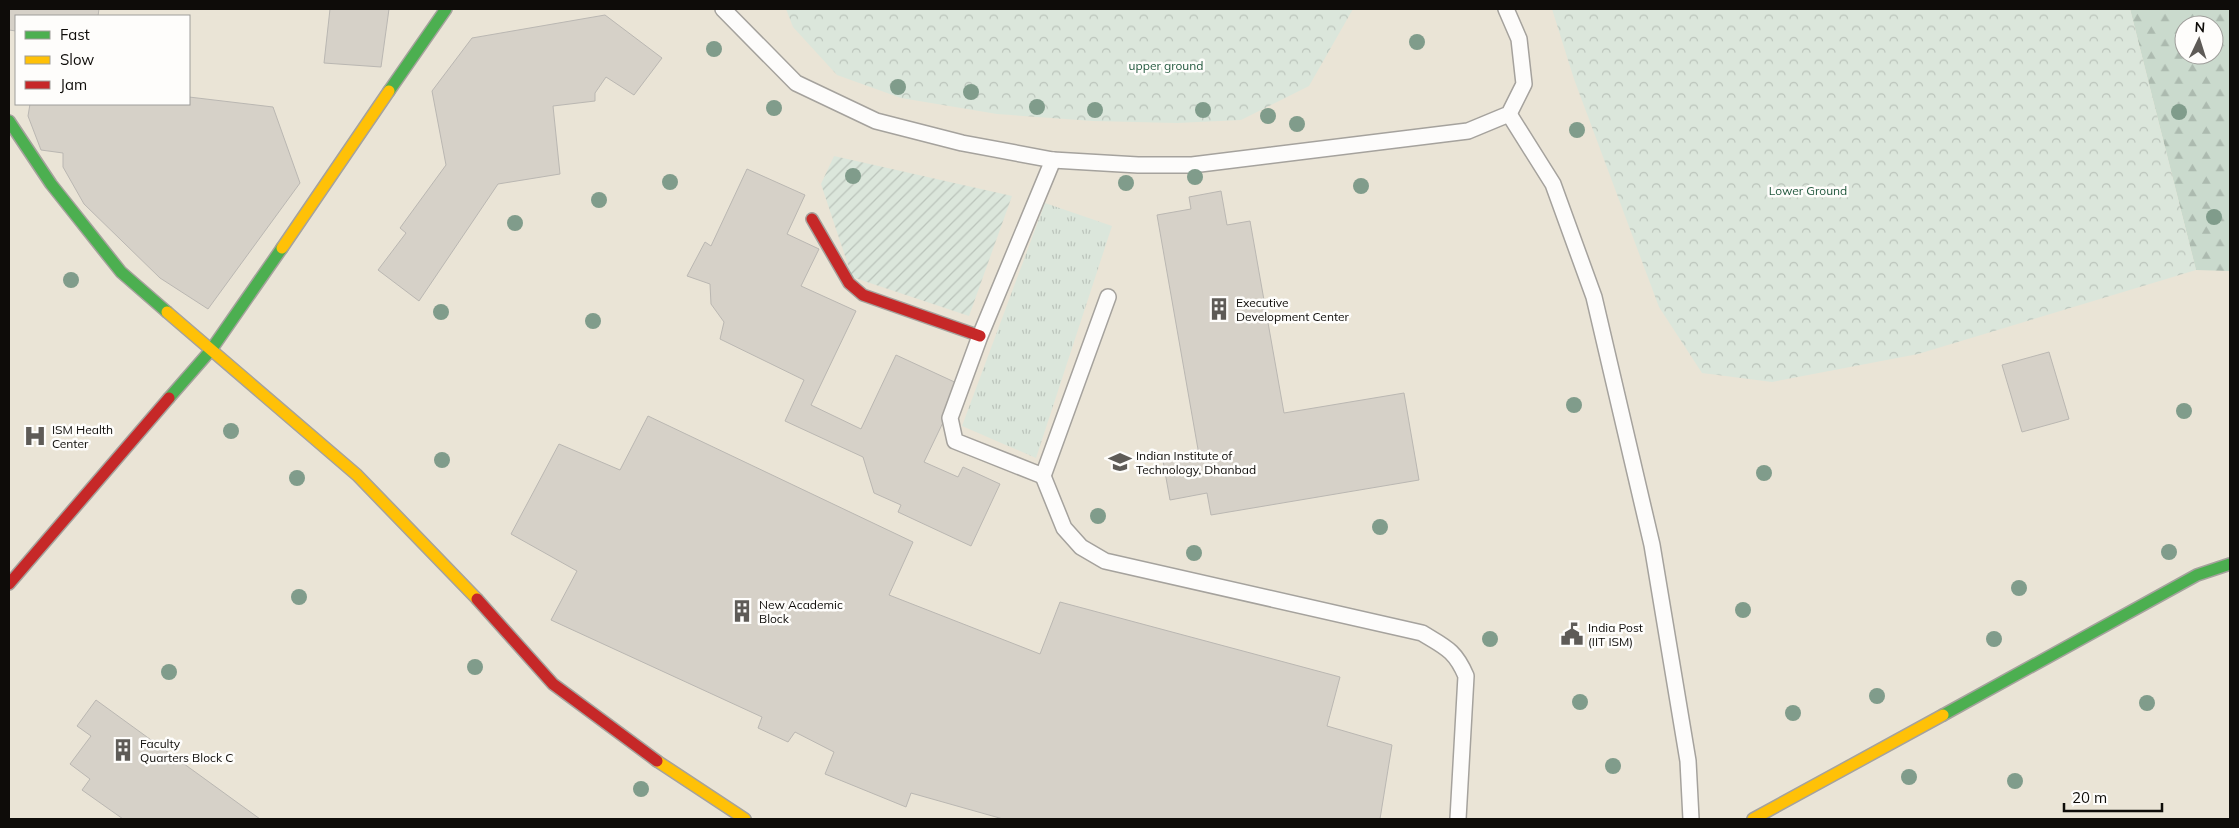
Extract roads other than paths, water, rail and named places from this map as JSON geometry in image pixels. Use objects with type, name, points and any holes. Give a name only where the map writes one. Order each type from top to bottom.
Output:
[{"type":"street","points":[[9,584],[211,350],[446,9]]},
{"type":"street","points":[[9,121],[51,184],[120,272],[357,475],[451,570],[553,684],[640,750],[745,819]]},
{"type":"street","points":[[812,219],[849,283],[864,295],[980,336]]},
{"type":"street","points":[[1753,819],[2198,574],[2230,564]]},
{"type":"lane","points":[[723,9],[796,83],[876,121],[962,142],[1053,160],[1192,165],[1468,131],[1509,114],[1524,84],[1519,39],[1506,9]]},
{"type":"lane","points":[[1509,114],[1554,184],[1594,297],[1652,544],[1688,761],[1691,819]]},
{"type":"lane","points":[[1043,476],[955,441],[950,418],[980,336],[1053,160]]},
{"type":"lane","points":[[1108,297],[1043,476],[1064,528],[1081,547],[1105,561],[1422,633],[1447,649],[1459,659],[1466,676],[1458,819]]},
{"type":"place","name":"Executive Development Center","points":[[1219,309]]},
{"type":"place","name":"ISM Health Center","points":[[35,436]]},
{"type":"place","name":"Indian Institute of Technology, Dhanbad","points":[[1120,462]]},
{"type":"place","name":"New Academic Block","points":[[742,611]]},
{"type":"place","name":"India Post (IIT ISM)","points":[[1572,634]]},
{"type":"place","name":"Faculty Quarters Block C","points":[[123,750]]},
{"type":"park label","name":"upper ground","points":[[1166,65]]},
{"type":"park label","name":"Lower Ground","points":[[1808,190]]}]
